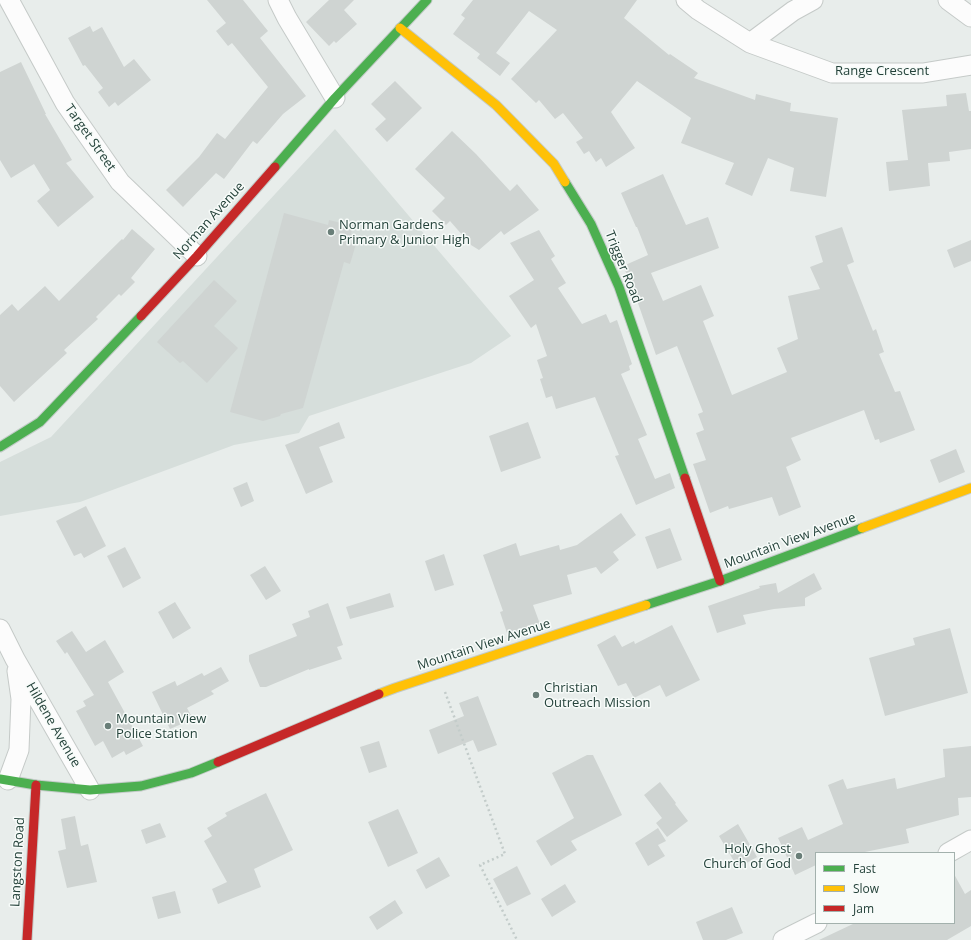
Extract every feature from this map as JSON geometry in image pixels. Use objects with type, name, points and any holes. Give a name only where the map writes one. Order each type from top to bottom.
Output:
[{"type":"street","name":"Target Street","points":[[9,0],[65,103],[120,182],[196,256]]},
{"type":"street","points":[[278,0],[286,18],[335,98]]},
{"type":"street","name":"Norman Avenue","points":[[0,446],[40,422],[196,256],[335,98],[427,0]]},
{"type":"street","name":"Range Crescent","points":[[686,0],[698,10],[750,43],[832,73],[923,74],[971,65]]},
{"type":"street","points":[[750,43],[793,11],[813,0]]},
{"type":"street","points":[[948,0],[971,17]]},
{"type":"street","name":"Trigger Road","points":[[400,28],[496,106],[554,164],[591,224],[619,287],[720,581]]},
{"type":"street","name":"Mountain View Avenue","points":[[4,780],[36,785],[90,790],[141,786],[191,773],[395,688],[720,581],[971,488]]},
{"type":"street","name":"Hildene Avenue","points":[[0,629],[15,659],[90,790]]},
{"type":"street","name":"Hildene Avenue","points":[[4,780],[19,750],[21,699],[15,659]]},
{"type":"street","name":"Langston Road","points":[[27,940],[36,785]]},
{"type":"street","points":[[950,852],[971,840]]},
{"type":"street","points":[[783,940],[815,924]]},
{"type":"path","points":[[438,673],[505,854],[480,865],[517,940]]},
{"type":"shaded area","name":"Norman Gardens Primary & Junior High","points":[[335,129],[511,336],[471,363],[309,416],[299,433],[234,445],[80,502],[0,516],[0,462],[51,437]]},
{"type":"building","points":[[207,0],[243,0],[268,31],[260,38],[306,96],[283,114],[257,144],[253,141],[224,179],[216,173],[183,207],[166,190],[199,157],[217,133],[225,139],[268,87],[232,43],[228,46],[216,31],[226,23]]},
{"type":"building","points":[[329,0],[354,0],[344,10],[357,24],[336,43],[334,41],[329,46],[306,22]]},
{"type":"building","points":[[473,0],[637,0],[624,18],[669,55],[670,54],[698,73],[694,78],[755,100],[756,94],[791,103],[790,111],[838,118],[826,197],[790,191],[794,168],[768,158],[752,196],[725,184],[734,163],[681,143],[691,118],[637,81],[611,112],[635,148],[606,167],[601,158],[596,162],[589,151],[584,154],[576,142],[583,138],[563,113],[555,119],[539,100],[536,103],[511,79],[557,30],[529,11],[496,53],[510,63],[500,76],[477,58],[480,54],[453,34],[465,18],[461,15]]},
{"type":"building","points":[[90,26],[93,32],[102,27],[124,67],[134,59],[151,80],[118,106],[115,102],[109,107],[98,92],[103,88],[85,65],[83,66],[68,38]]},
{"type":"building","points":[[21,62],[45,114],[72,160],[66,163],[94,197],[58,227],[37,201],[50,190],[34,164],[11,178],[0,160],[0,72]]},
{"type":"building","points":[[395,81],[422,108],[387,142],[375,129],[386,119],[371,104]]},
{"type":"building","points":[[966,93],[969,111],[971,111],[971,149],[949,152],[950,161],[928,163],[930,186],[889,191],[886,162],[908,160],[902,110],[947,106],[946,95]]},
{"type":"building","points":[[452,131],[476,154],[510,191],[517,184],[539,210],[504,235],[501,231],[479,250],[471,245],[450,221],[446,225],[432,211],[445,198],[415,169]]},
{"type":"building","points":[[663,174],[686,225],[708,217],[719,248],[651,273],[663,301],[701,285],[714,316],[703,321],[732,395],[787,372],[777,348],[798,339],[788,296],[820,289],[810,267],[823,262],[815,236],[842,227],[854,262],[847,265],[873,331],[876,329],[884,352],[879,354],[895,392],[900,391],[915,430],[880,443],[879,439],[875,440],[864,410],[791,438],[801,460],[786,467],[801,507],[779,516],[772,497],[729,509],[728,506],[710,513],[693,464],[706,460],[696,433],[704,430],[698,414],[703,412],[677,346],[656,355],[631,283],[623,266],[648,255],[621,193]]},
{"type":"building","points":[[284,213],[328,225],[329,220],[353,226],[349,242],[356,244],[350,264],[344,262],[303,408],[263,421],[230,412]]},
{"type":"building","points":[[132,229],[155,249],[131,278],[135,282],[121,296],[119,294],[96,317],[98,319],[64,350],[67,353],[14,402],[0,386],[0,315],[12,304],[18,311],[45,286],[59,301],[122,239],[123,240]]},
{"type":"building","points":[[539,230],[555,256],[551,259],[566,283],[558,288],[582,324],[606,314],[610,323],[617,320],[632,364],[629,366],[630,370],[621,374],[647,435],[638,439],[655,479],[670,473],[675,488],[636,505],[615,456],[619,455],[595,397],[556,409],[552,396],[546,398],[540,379],[543,378],[537,360],[547,356],[536,324],[531,328],[509,296],[534,280],[510,243]]},
{"type":"building","points":[[971,240],[971,261],[954,268],[947,250]]},
{"type":"building","points":[[214,280],[237,301],[214,326],[238,348],[207,383],[183,361],[180,363],[157,342]]},
{"type":"building","points":[[339,422],[345,438],[319,447],[333,482],[306,494],[285,445]]},
{"type":"building","points":[[528,422],[541,458],[501,472],[489,436]]},
{"type":"building","points":[[956,449],[965,472],[939,483],[930,460]]},
{"type":"building","points":[[247,482],[254,501],[241,507],[233,488]]},
{"type":"building","points":[[86,506],[106,546],[84,558],[81,553],[74,556],[56,521]]},
{"type":"building","points":[[621,513],[636,535],[613,552],[619,560],[601,574],[596,567],[567,575],[572,594],[533,605],[540,624],[508,636],[500,612],[503,611],[483,555],[516,543],[520,556],[559,545],[560,550],[577,545]]},
{"type":"building","points":[[670,528],[682,560],[657,569],[645,537]]},
{"type":"building","points":[[125,547],[141,578],[123,588],[107,556]]},
{"type":"building","points":[[444,554],[454,585],[435,591],[425,561]]},
{"type":"building","points":[[265,566],[281,591],[266,600],[250,575]]},
{"type":"building","points":[[814,573],[822,589],[805,598],[805,606],[774,609],[743,615],[746,624],[717,633],[708,606],[760,588],[759,586],[776,583],[778,593]]},
{"type":"building","points":[[390,593],[394,607],[350,619],[346,607]]},
{"type":"building","points":[[175,602],[191,628],[173,639],[158,612]]},
{"type":"building","points":[[328,603],[343,645],[337,647],[342,659],[309,669],[266,687],[260,687],[249,661],[249,655],[297,636],[292,624],[310,617],[308,611]]},
{"type":"building","points":[[672,625],[700,680],[666,697],[660,685],[634,698],[626,683],[618,686],[597,645],[615,635],[622,647],[634,641],[635,644]]},
{"type":"building","points":[[950,628],[968,693],[885,716],[869,658],[915,645],[913,638]]},
{"type":"building","points":[[72,631],[86,652],[105,640],[124,672],[108,682],[143,746],[126,755],[124,751],[112,758],[103,741],[95,746],[76,711],[86,706],[83,701],[94,695],[67,652],[65,654],[56,641]]},
{"type":"building","points":[[221,667],[229,681],[211,691],[214,694],[187,708],[193,719],[170,729],[152,692],[175,681],[177,686],[202,673],[204,676]]},
{"type":"building","points":[[478,696],[497,745],[478,752],[473,740],[438,754],[429,730],[464,716],[459,703]]},
{"type":"building","points":[[379,741],[387,767],[369,773],[360,747]]},
{"type":"building","points":[[971,746],[971,797],[958,798],[959,815],[906,829],[909,843],[865,852],[815,852],[815,865],[795,875],[785,853],[778,853],[784,850],[778,838],[802,827],[808,840],[843,824],[828,785],[843,779],[847,789],[895,778],[897,789],[945,777],[943,749]]},
{"type":"building","points":[[587,755],[593,755],[622,815],[571,841],[577,850],[551,866],[536,841],[574,818],[552,773]]},
{"type":"building","points":[[660,782],[688,821],[667,837],[656,823],[662,818],[644,795]]},
{"type":"building","points":[[266,793],[293,850],[254,869],[261,887],[218,904],[212,889],[227,882],[204,841],[212,836],[207,828],[227,816],[225,813]]},
{"type":"building","points":[[398,809],[418,853],[388,867],[368,822]]},
{"type":"building","points":[[75,816],[81,846],[88,844],[97,882],[67,888],[58,851],[66,849],[61,819]]},
{"type":"building","points":[[160,823],[166,837],[146,844],[141,830]]},
{"type":"building","points":[[738,824],[757,857],[738,868],[719,836]]},
{"type":"building","points":[[658,828],[666,841],[658,845],[665,856],[648,866],[635,843]]},
{"type":"building","points":[[439,857],[450,876],[426,889],[416,870]]},
{"type":"building","points":[[517,866],[531,894],[507,906],[493,879]]},
{"type":"building","points":[[955,876],[965,894],[971,890],[971,926],[947,940],[819,940],[853,924],[955,924]]},
{"type":"building","points":[[565,884],[576,902],[552,917],[541,899]]},
{"type":"building","points":[[175,891],[181,913],[158,919],[152,897]]},
{"type":"building","points":[[395,900],[403,913],[377,930],[369,917]]},
{"type":"building","points":[[732,907],[743,933],[726,940],[703,940],[696,922]]},
{"type":"traffic: fast","points":[[275,167],[335,98],[427,0]]},
{"type":"traffic: fast","points":[[565,182],[591,224],[619,287],[685,478]]},
{"type":"traffic: fast","points":[[0,447],[40,422],[141,316]]},
{"type":"traffic: fast","points":[[646,605],[720,581],[862,528]]},
{"type":"traffic: fast","points":[[0,779],[36,785],[90,790],[141,786],[191,773],[218,762]]},
{"type":"traffic: slow","points":[[400,28],[496,105],[554,164],[565,182]]},
{"type":"traffic: slow","points":[[862,528],[971,488]]},
{"type":"traffic: slow","points":[[379,694],[646,605]]},
{"type":"traffic: jam","points":[[141,316],[197,256],[275,167]]},
{"type":"traffic: jam","points":[[685,478],[720,581]]},
{"type":"traffic: jam","points":[[218,762],[379,694]]},
{"type":"traffic: jam","points":[[27,940],[36,785]]},
{"type":"place","name":"Norman Gardens Primary & Junior High","points":[[331,232]]},
{"type":"place","name":"Christian Outreach Mission","points":[[536,695]]},
{"type":"place","name":"Mountain View Police Station","points":[[108,726]]},
{"type":"place","name":"Holy Ghost Church of God","points":[[799,856]]}]
